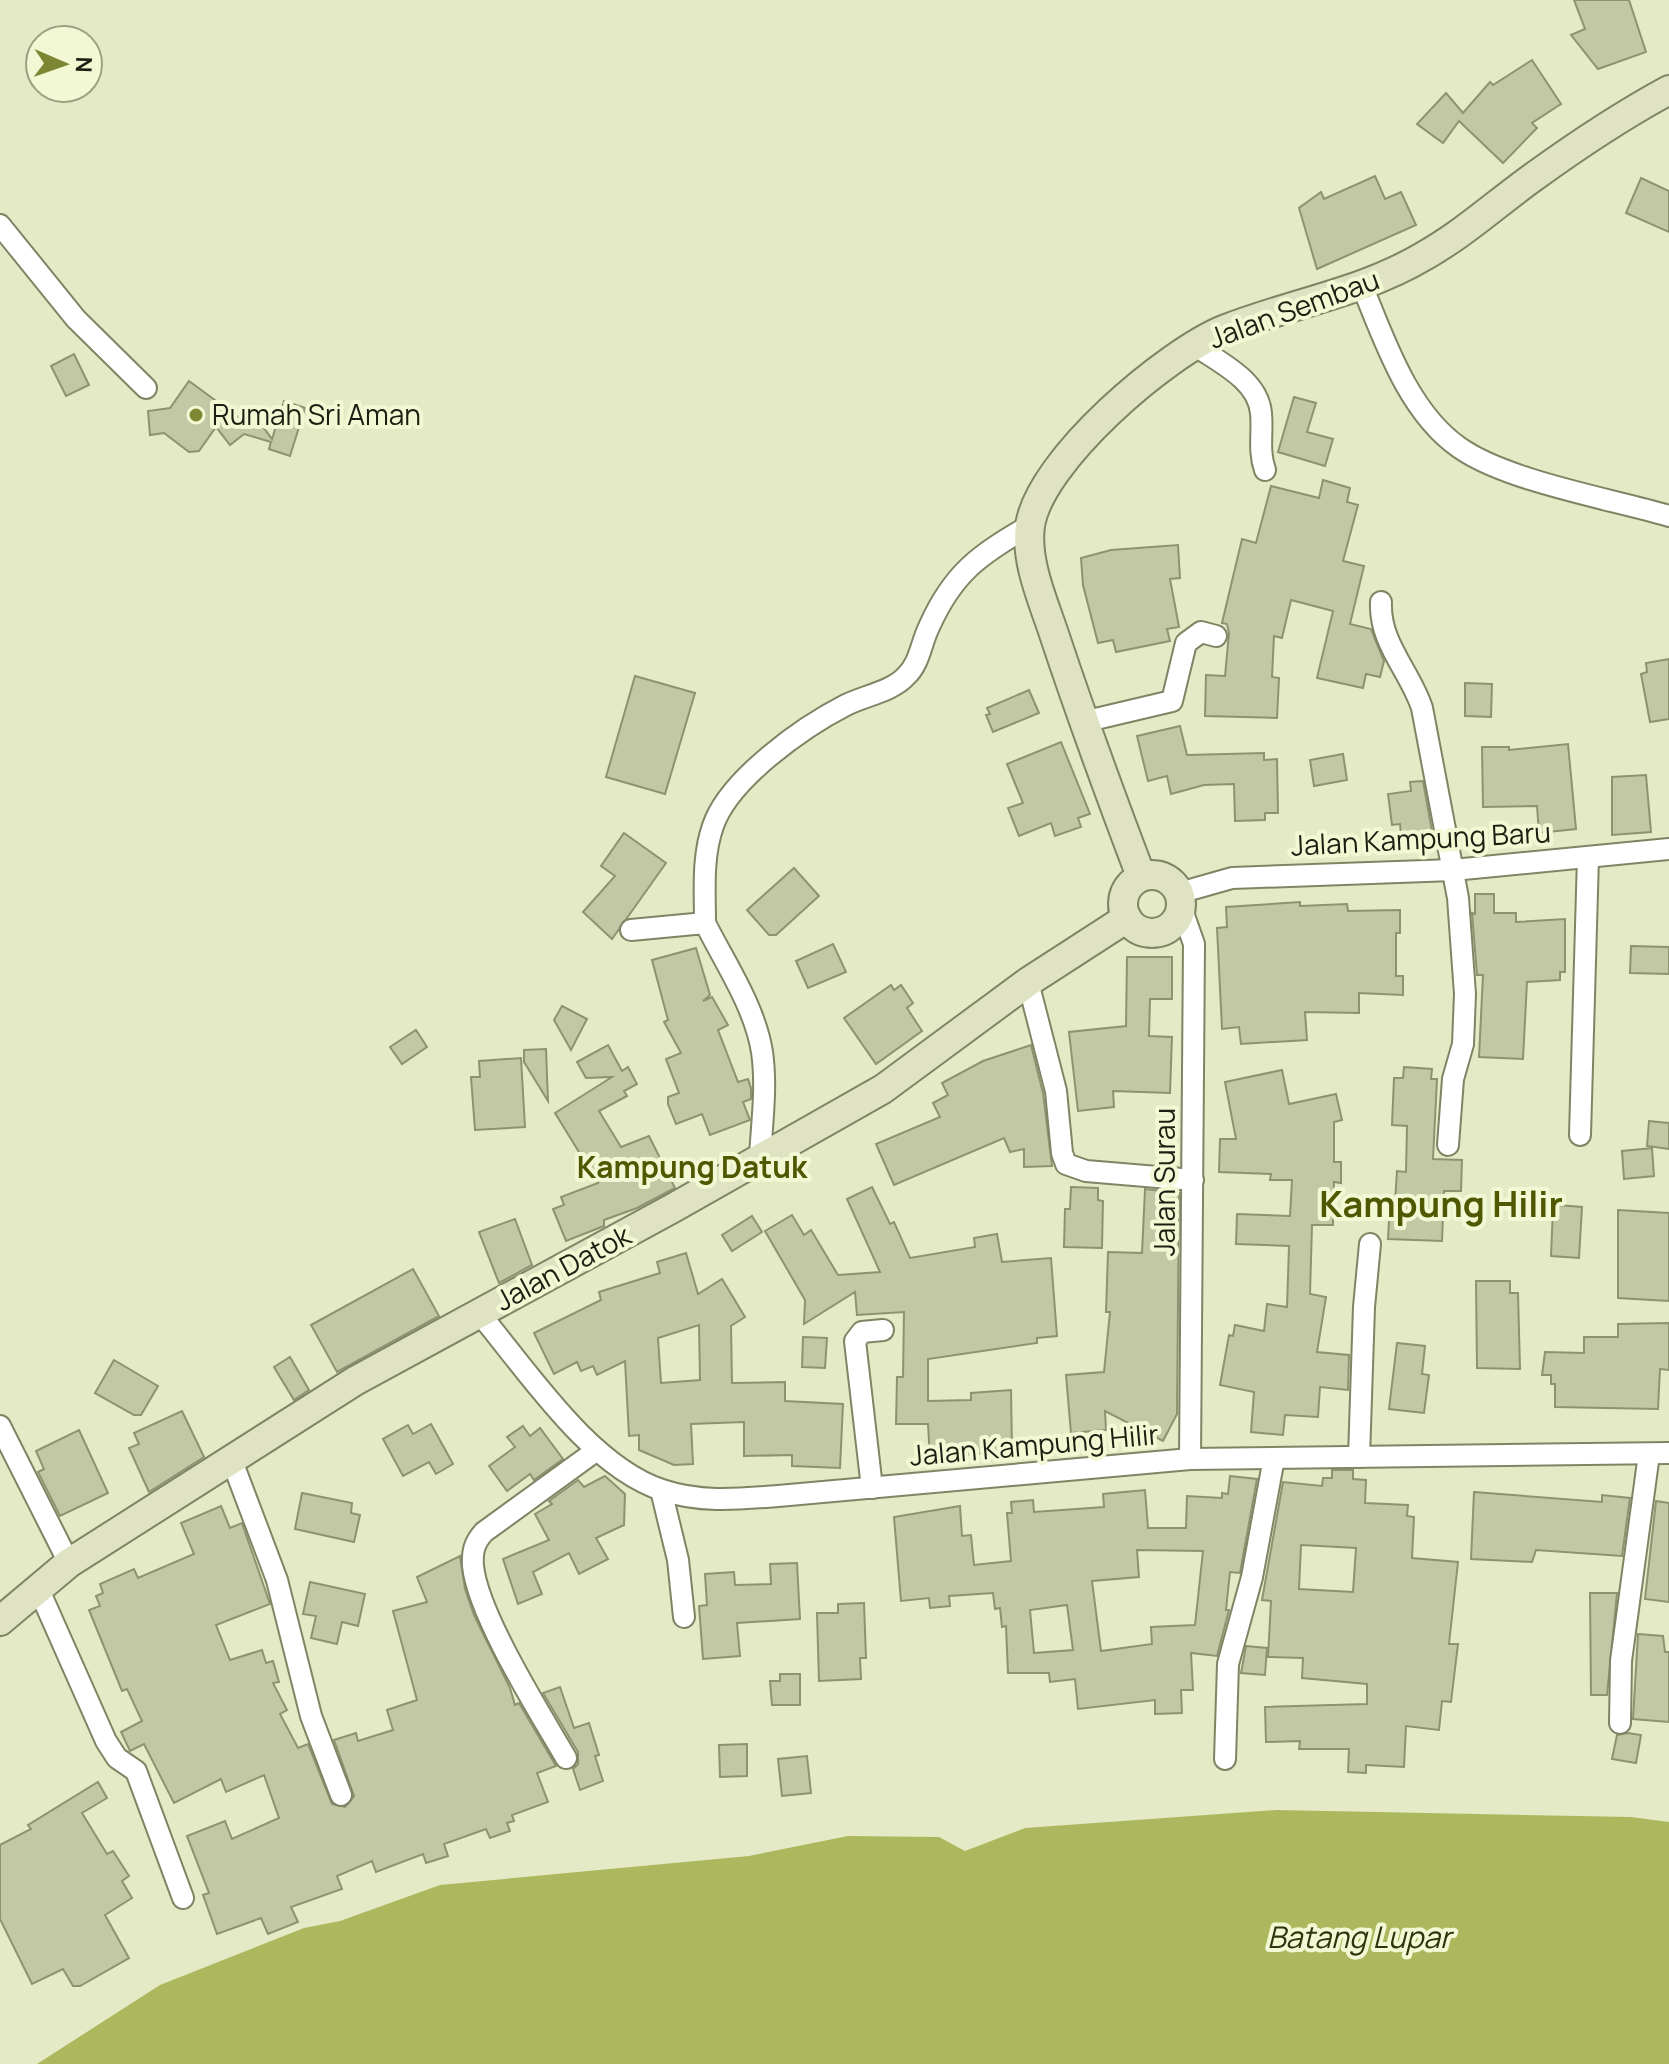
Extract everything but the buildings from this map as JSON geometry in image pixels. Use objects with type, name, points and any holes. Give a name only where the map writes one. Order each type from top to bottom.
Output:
[{"type":"main road","name":"Jalan Sembau","points":[[1141,876],[1083,722],[1036,578],[1029,526],[1036,502],[1053,472],[1080,440],[1179,355],[1223,330],[1363,288],[1461,233],[1611,122],[1669,90]]},
{"type":"main road","points":[[1141,876],[1160,876],[1169,880],[1180,900],[1175,922],[1159,932],[1141,930],[1127,918],[1123,899],[1127,889],[1141,876]]},
{"type":"main road","name":"Jalan Datok","points":[[0,1621],[69,1563],[355,1381],[673,1208],[883,1089],[1028,982],[1127,918]]},
{"type":"street","points":[[0,225],[76,319],[146,388]]},
{"type":"street","points":[[1363,288],[1391,355],[1419,402],[1458,447],[1499,469],[1669,516]]},
{"type":"street","points":[[1196,346],[1253,390],[1261,416],[1260,446],[1265,470]]},
{"type":"street","points":[[760,1156],[762,1051],[748,1009],[705,923],[708,844],[720,809],[739,784],[786,745],[844,707],[904,679],[913,669],[942,597],[960,573],[987,550],[1029,526]]},
{"type":"street","points":[[1381,602],[1380,616],[1393,653],[1422,708],[1458,898],[1463,1044],[1453,1079],[1448,1145]]},
{"type":"street","points":[[1083,722],[1172,701],[1186,643],[1201,632],[1216,636]]},
{"type":"street","name":"Jalan Kampung Baru","points":[[1180,900],[1232,878],[1453,870],[1669,849]]},
{"type":"street","points":[[1580,1135],[1588,857]]},
{"type":"street","name":"Jalan Surau","points":[[1180,900],[1194,944],[1190,1459]]},
{"type":"street","points":[[631,930],[705,923]]},
{"type":"street","points":[[1028,982],[1056,1091],[1062,1153],[1066,1164],[1086,1171],[1193,1180]]},
{"type":"street","points":[[1359,1457],[1364,1307],[1370,1244]]},
{"type":"street","name":"Jalan Kampung Hilir","points":[[479,1313],[597,1450],[661,1490],[725,1500],[1190,1459],[1659,1454]]},
{"type":"street","points":[[872,1488],[855,1341],[862,1332],[883,1330]]},
{"type":"street","points":[[0,1426],[69,1563]]},
{"type":"street","points":[[566,1758],[495,1628],[473,1569],[474,1549],[484,1532],[597,1450]]},
{"type":"street","points":[[1620,1723],[1621,1661],[1659,1454]]},
{"type":"street","points":[[1225,1759],[1228,1664],[1252,1577],[1274,1458]]},
{"type":"street","points":[[232,1461],[277,1580],[311,1716],[341,1795]]},
{"type":"street","points":[[661,1490],[676,1548],[684,1617]]},
{"type":"street","points":[[39,1590],[106,1741],[117,1758],[136,1771],[183,1898]]},
{"type":"water","name":"Batang Lupar","points":[[1277,1810],[1631,1817],[1669,1822],[1669,2064],[37,2064],[160,1985],[304,1928],[340,1921],[440,1885],[749,1856],[848,1836],[939,1837],[965,1851],[1025,1828]]},
{"type":"place","name":"Rumah Sri Aman","points":[[196,415]]},
{"type":"district","name":"Kampung Datuk","points":[[692,1168]]},
{"type":"district","name":"Kampung Hilir","points":[[1441,1204]]}]
